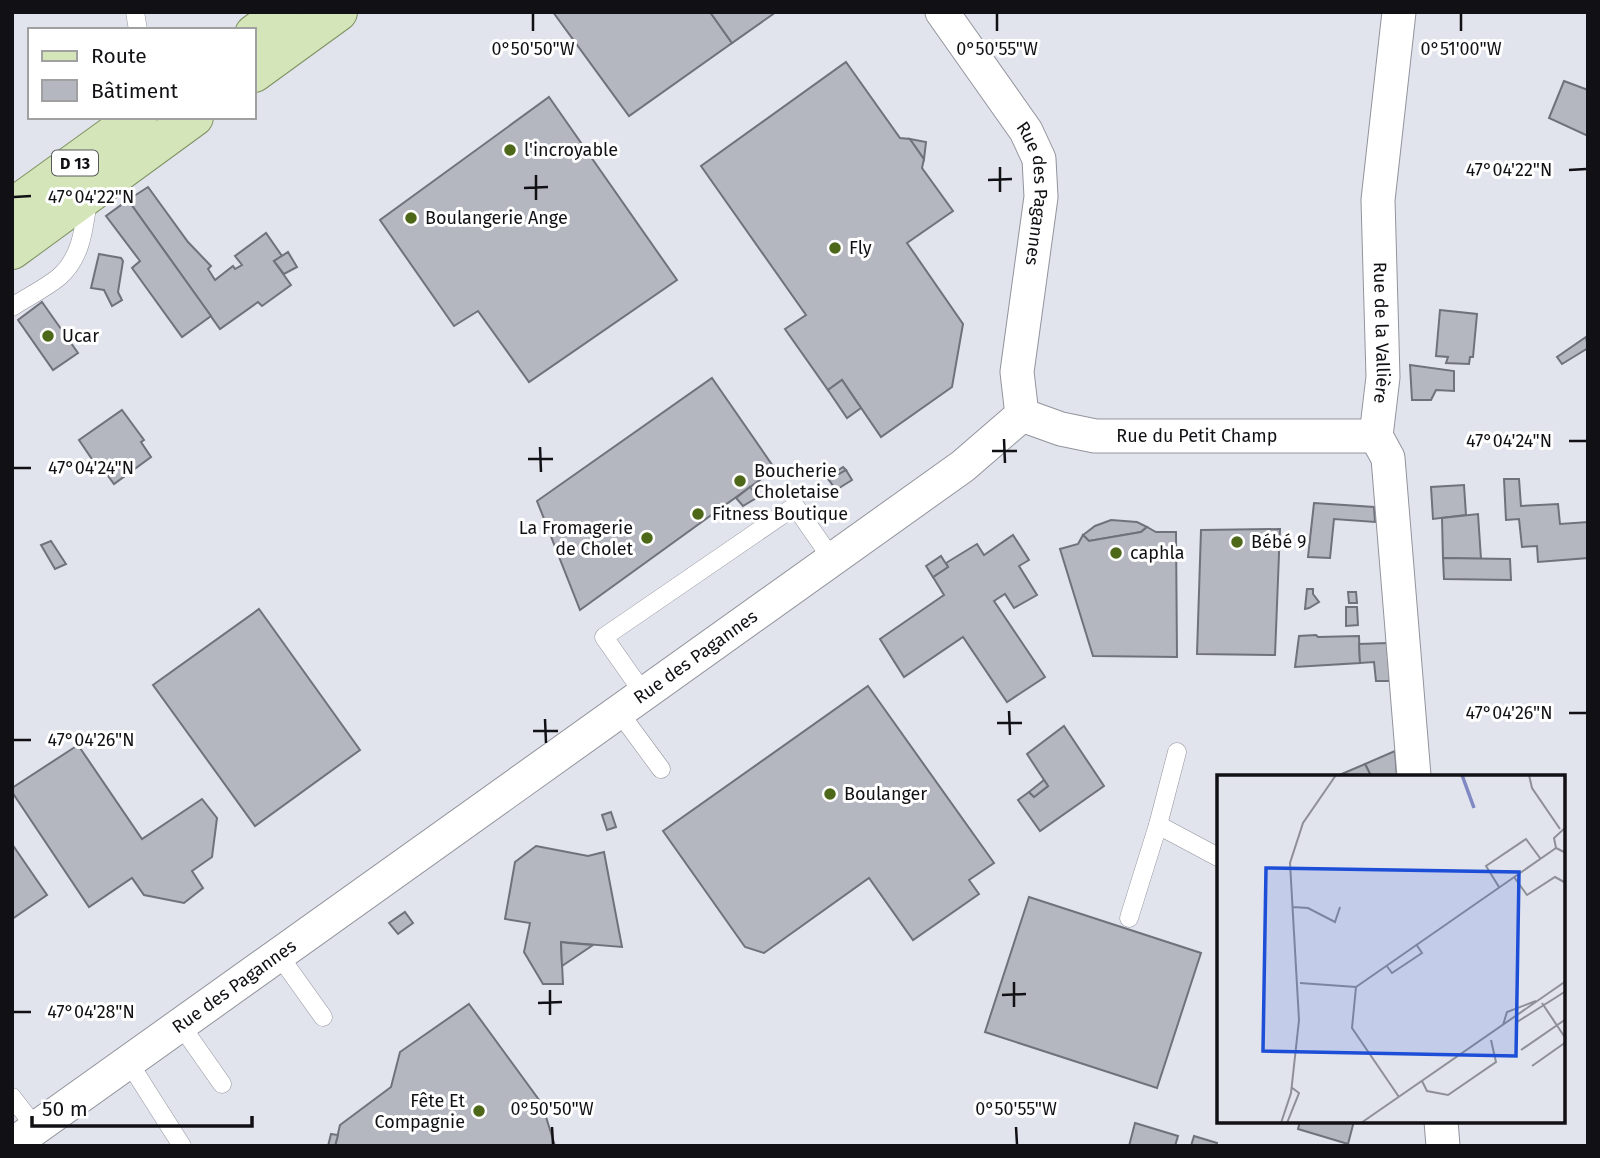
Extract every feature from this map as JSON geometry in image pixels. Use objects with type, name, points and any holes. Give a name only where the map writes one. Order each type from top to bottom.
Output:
[{"type":"main road","points":[[256,33],[284,12]]},
{"type":"main road","points":[[256,73],[338,12]]},
{"type":"main road","name":"D 13","points":[[12,208],[135,119]]},
{"type":"main road","name":"D 13","points":[[12,250],[191,119]]},
{"type":"street","name":"Rue des Pagannes","points":[[24,1136],[963,466],[1022,415],[1017,372],[1041,198],[1039,159],[1026,131],[942,12]]},
{"type":"street","name":"Rue de la Vallière","points":[[1399,12],[1378,200],[1383,377],[1376,436],[1388,457],[1414,775]]},
{"type":"street","name":"Rue du Petit Champ","points":[[1022,415],[1061,429],[1095,436],[1376,436]]},
{"type":"street","points":[[1441,1123],[1443,1146]]},
{"type":"lane","points":[[12,307],[60,276],[75,257],[89,195]]},
{"type":"lane","points":[[661,769],[604,636],[795,506],[832,559]]},
{"type":"lane","points":[[1129,918],[1177,752]]},
{"type":"lane","points":[[1158,825],[1217,856]]},
{"type":"lane","points":[[278,954],[323,1017]]},
{"type":"lane","points":[[180,1024],[222,1084]]},
{"type":"lane","points":[[128,1061],[182,1146]]},
{"type":"lane","points":[[12,1097],[24,1136]]},
{"type":"building","points":[[553,12],[710,12],[732,43],[629,116]]},
{"type":"building","points":[[710,12],[776,12],[732,43]]},
{"type":"building","name":"Fly","points":[[846,62],[900,138],[910,139],[924,159],[922,168],[953,211],[907,243],[963,324],[952,387],[881,437],[842,380],[828,390],[785,329],[806,315],[701,166]]},
{"type":"building","points":[[1564,81],[1588,90],[1588,136],[1549,118]]},
{"type":"building","points":[[549,97],[677,280],[529,382],[478,311],[454,326],[380,220]]},
{"type":"building","points":[[910,139],[926,142],[924,159]]},
{"type":"building","points":[[148,187],[188,242],[211,266],[208,269],[215,280],[233,266],[235,269],[242,265],[235,256],[266,233],[282,256],[274,261],[291,285],[262,306],[258,302],[220,329],[128,200]]},
{"type":"building","points":[[128,200],[211,316],[182,337],[132,268],[140,261],[106,216]]},
{"type":"building","points":[[288,252],[297,267],[284,274],[274,261]]},
{"type":"building","points":[[99,254],[121,258],[123,261],[118,292],[122,300],[112,306],[104,290],[91,288]]},
{"type":"building","name":"Ucar","points":[[42,302],[78,353],[53,370],[18,320]]},
{"type":"building","points":[[1440,310],[1477,314],[1473,357],[1470,357],[1469,364],[1446,363],[1448,357],[1436,356]]},
{"type":"building","points":[[1586,337],[1588,348],[1562,364],[1557,357]]},
{"type":"building","points":[[1410,365],[1454,371],[1454,391],[1436,390],[1431,400],[1412,400]]},
{"type":"building","points":[[712,378],[775,469],[580,610],[537,501]]},
{"type":"building","points":[[842,380],[861,408],[847,418],[828,390]]},
{"type":"building","points":[[122,410],[144,440],[141,442],[151,457],[114,484],[103,469],[100,471],[79,440]]},
{"type":"building","points":[[843,467],[846,470],[829,480],[827,478]]},
{"type":"building","points":[[846,470],[852,480],[836,490],[829,480]]},
{"type":"building","points":[[1504,479],[1519,479],[1521,506],[1558,504],[1560,524],[1588,522],[1588,558],[1538,562],[1537,546],[1522,547],[1519,519],[1506,520]]},
{"type":"building","points":[[1464,485],[1466,515],[1433,519],[1431,487]]},
{"type":"building","points":[[750,487],[758,497],[743,506],[736,498]]},
{"type":"building","points":[[1314,503],[1374,507],[1375,522],[1334,519],[1330,558],[1308,557]]},
{"type":"building","points":[[1478,514],[1481,559],[1443,558],[1442,518]]},
{"type":"building","points":[[1111,520],[1137,522],[1147,527],[1141,532],[1089,541],[1083,535],[1095,526]]},
{"type":"building","points":[[1147,527],[1156,532],[1176,532],[1177,657],[1093,656],[1060,549],[1078,544],[1083,535],[1089,541],[1141,532]]},
{"type":"building","points":[[1280,529],[1275,655],[1197,654],[1201,530]]},
{"type":"building","points":[[1013,535],[1029,560],[1019,566],[1037,595],[1014,608],[1005,594],[994,601],[1045,677],[1007,702],[963,637],[904,677],[880,639],[944,595],[933,577],[948,567],[946,563],[977,544],[984,555]]},
{"type":"building","points":[[51,541],[66,564],[55,569],[41,545]]},
{"type":"building","points":[[941,556],[948,567],[933,577],[926,566]]},
{"type":"building","points":[[1443,558],[1510,559],[1511,580],[1444,579]]},
{"type":"building","points":[[1307,589],[1313,589],[1319,602],[1305,609]]},
{"type":"building","points":[[1348,592],[1356,592],[1357,603],[1349,603]]},
{"type":"building","points":[[1346,607],[1357,607],[1358,625],[1346,626]]},
{"type":"building","points":[[259,609],[360,750],[255,826],[153,685]]},
{"type":"building","points":[[1299,636],[1359,636],[1360,663],[1295,667]]},
{"type":"building","points":[[1387,643],[1390,681],[1376,681],[1374,662],[1360,663],[1359,644]]},
{"type":"building","name":"Boulanger","points":[[868,686],[994,863],[969,880],[979,894],[913,940],[869,878],[764,953],[745,947],[663,831]]},
{"type":"building","points":[[1064,726],[1104,786],[1040,831],[1018,800],[1029,792],[1034,797],[1048,786],[1027,754]]},
{"type":"building","points":[[78,745],[142,839],[202,799],[217,818],[212,857],[192,871],[203,888],[184,903],[144,895],[132,878],[89,907],[12,792],[12,788]]},
{"type":"building","points":[[1395,751],[1397,775],[1370,775],[1365,764]]},
{"type":"building","points":[[1365,764],[1370,775],[1339,775]]},
{"type":"building","points":[[1044,780],[1048,786],[1034,797],[1029,792]]},
{"type":"building","points":[[611,812],[616,827],[607,830],[602,815]]},
{"type":"building","points":[[12,844],[47,895],[12,919]]},
{"type":"building","points":[[536,846],[588,856],[604,852],[622,947],[561,942],[563,984],[543,984],[524,952],[530,923],[505,919],[515,862]]},
{"type":"building","points":[[1029,897],[1201,953],[1157,1088],[985,1032]]},
{"type":"building","points":[[405,912],[413,923],[398,934],[389,923]]},
{"type":"building","points":[[561,942],[568,943],[593,945],[562,966]]},
{"type":"building","points":[[469,1004],[542,1104],[555,1146],[335,1146],[340,1125],[391,1087],[400,1052]]},
{"type":"building","points":[[1135,1123],[1178,1136],[1175,1146],[1129,1146]]},
{"type":"building","points":[[1300,1123],[1353,1123],[1348,1144],[1298,1129]]},
{"type":"building","points":[[331,1134],[338,1135],[335,1146],[328,1146]]},
{"type":"building","points":[[1194,1136],[1217,1143],[1216,1146],[1191,1146]]},
{"type":"place","name":"l'incroyable","points":[[510,150]]},
{"type":"place","name":"Boulangerie Ange","points":[[411,218]]},
{"type":"place","name":"Fly","points":[[835,248]]},
{"type":"place","name":"Ucar","points":[[48,336]]},
{"type":"place","name":"Boucherie Choletaise","points":[[740,481]]},
{"type":"place","name":"Fitness Boutique","points":[[698,514]]},
{"type":"place","name":"La Fromagerie de Cholet","points":[[647,538]]},
{"type":"place","name":"Bébé 9","points":[[1237,542]]},
{"type":"place","name":"caphla","points":[[1116,553]]},
{"type":"place","name":"Boulanger","points":[[830,794]]},
{"type":"place","name":"Fête Et Compagnie","points":[[479,1111]]}]
